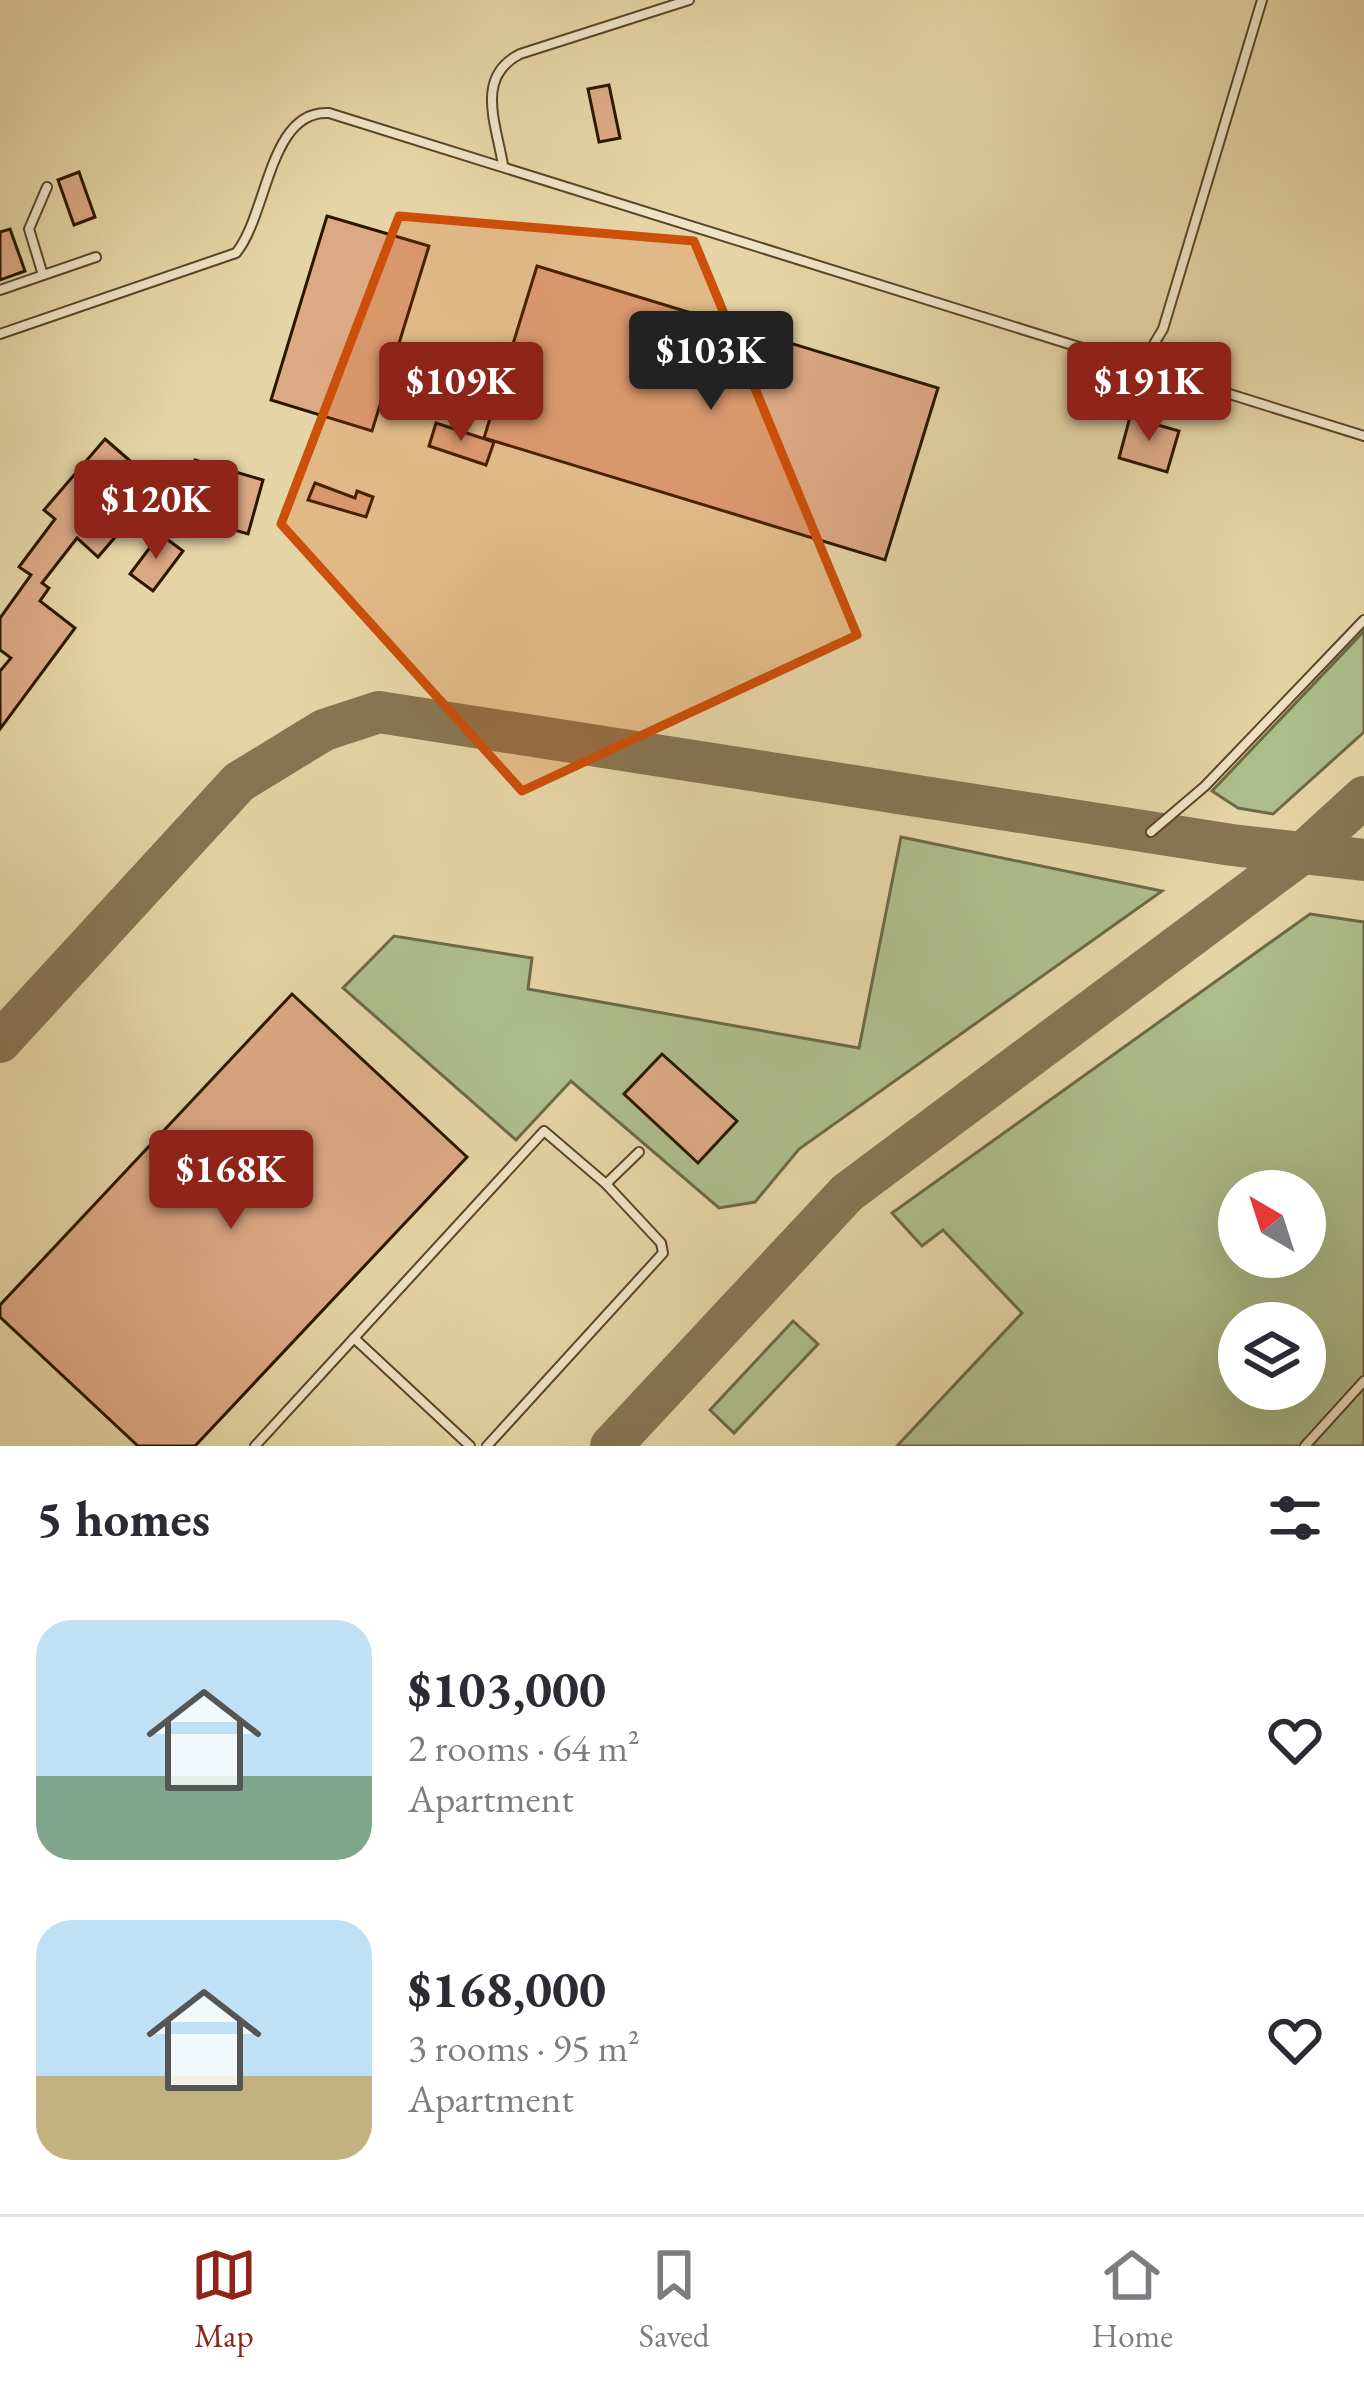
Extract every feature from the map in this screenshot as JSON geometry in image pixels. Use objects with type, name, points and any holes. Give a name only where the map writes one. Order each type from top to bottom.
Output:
[{"type":"lane","points":[[503,165],[490,87],[501,65],[520,54],[689,0]]},
{"type":"lane","points":[[1142,364],[1163,329],[1262,0]]},
{"type":"lane","points":[[0,334],[236,253],[289,130],[305,115],[341,115],[1364,436]]},
{"type":"lane","points":[[44,275],[29,229],[47,187]]},
{"type":"lane","points":[[0,290],[96,257]]},
{"type":"lane","points":[[1151,832],[1205,786],[1364,620]]},
{"type":"lane","points":[[255,1446],[544,1132],[550,1131],[606,1184],[661,1243],[663,1252],[488,1446]]},
{"type":"lane","points":[[606,1184],[639,1152]]},
{"type":"lane","points":[[355,1338],[470,1446]]},
{"type":"lane","points":[[1305,1446],[1364,1381]]},
{"type":"highlighted area","points":[[399,216],[694,241],[857,635],[522,791],[281,524]]},
{"type":"green space","points":[[1364,631],[1364,732],[1273,814],[1238,808],[1212,791]]},
{"type":"green space","points":[[901,837],[1162,891],[799,1149],[755,1202],[719,1208],[571,1081],[516,1140],[343,988],[394,936],[532,958],[528,989],[859,1048]]},
{"type":"green space","points":[[1310,914],[1364,922],[1364,1446],[897,1446],[1022,1313],[943,1230],[922,1246],[892,1213]]},
{"type":"green space","points":[[793,1321],[818,1344],[734,1433],[710,1410]]},
{"type":"building","points":[[609,85],[620,138],[599,142],[588,89]]},
{"type":"building","points":[[79,172],[95,217],[74,225],[58,180]]},
{"type":"building","points":[[327,216],[429,246],[372,431],[271,400]]},
{"type":"building","points":[[10,229],[25,271],[0,280],[0,232]]},
{"type":"building","points":[[537,266],[938,388],[885,560],[484,438]]},
{"type":"building","points":[[1130,417],[1179,431],[1167,472],[1119,458]]},
{"type":"building","points":[[436,423],[494,442],[486,465],[429,446]]},
{"type":"building","points":[[105,439],[159,486],[98,557],[77,538],[42,583],[49,588],[40,601],[75,628],[0,729],[0,671],[11,658],[0,650],[0,618],[31,575],[19,567],[55,519],[44,510]]},
{"type":"building","points":[[195,460],[263,480],[248,534],[179,514]]},
{"type":"building","points":[[315,483],[355,498],[357,491],[373,497],[366,517],[308,500]]},
{"type":"building","points":[[160,534],[183,551],[153,591],[130,574]]},
{"type":"building","points":[[292,994],[467,1157],[195,1446],[138,1446],[0,1317],[0,1305]]},
{"type":"building","points":[[662,1054],[737,1121],[698,1163],[624,1094]]},
{"type":"taxiway","points":[[0,1042],[239,782],[324,730],[379,712],[1232,845],[1364,860]]},
{"type":"taxiway","points":[[611,1446],[847,1193],[1305,851],[1364,797]]}]
